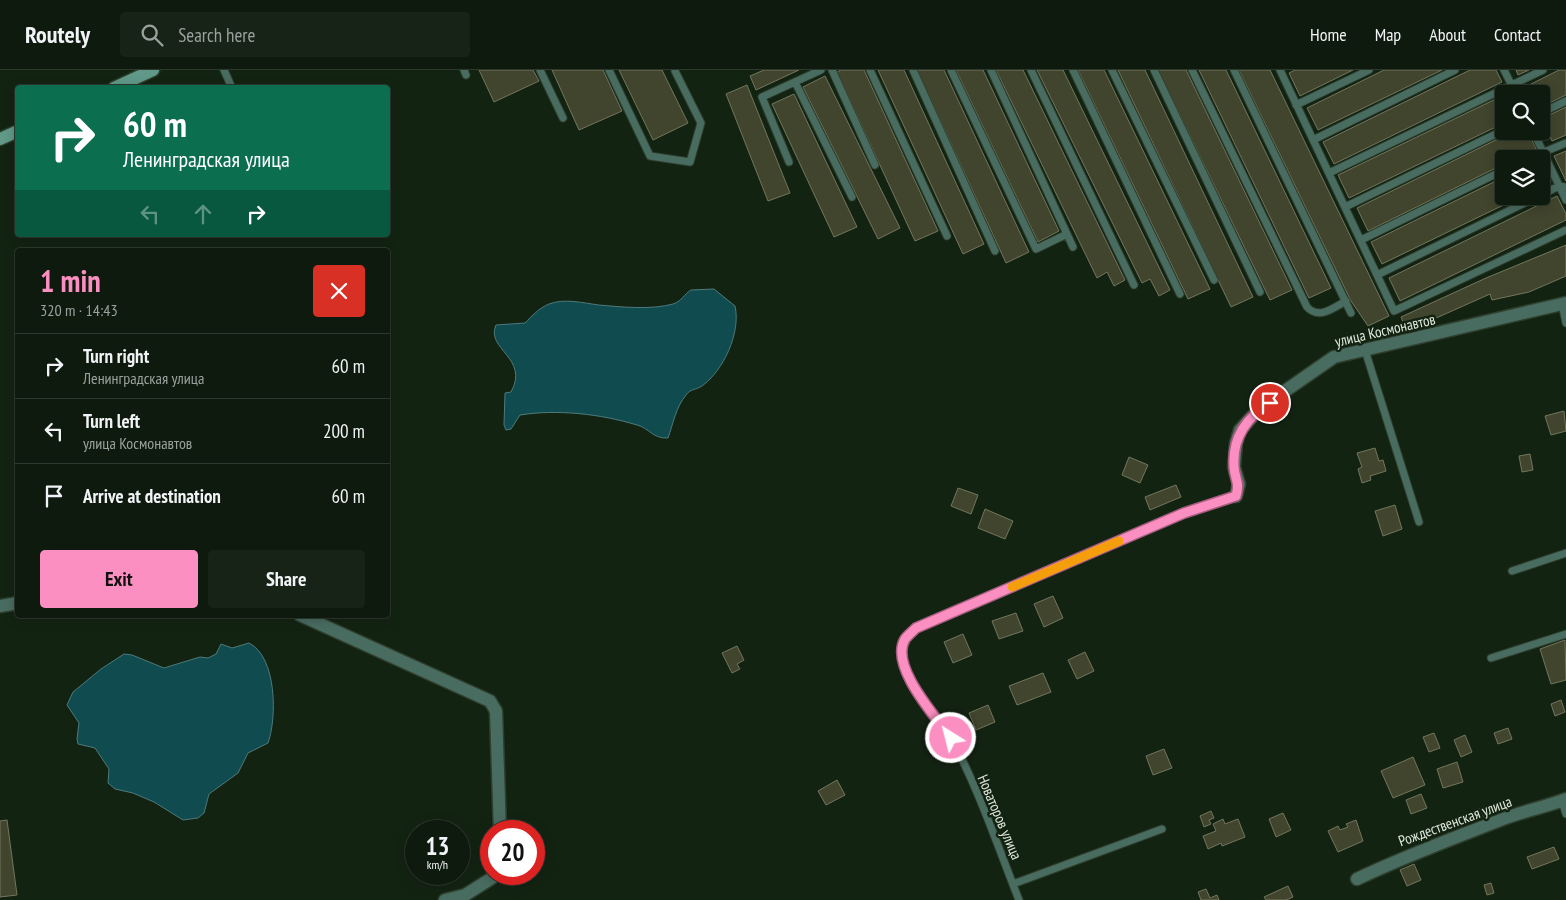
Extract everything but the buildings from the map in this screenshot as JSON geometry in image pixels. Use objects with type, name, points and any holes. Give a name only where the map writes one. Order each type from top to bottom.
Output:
[{"type":"street","points":[[120,85],[153,70]]},
{"type":"street","points":[[0,139],[15,132]]},
{"type":"street","name":"улица Космонавтов","points":[[1236,496],[1239,484],[1234,467],[1236,443],[1240,430],[1259,409],[1334,357],[1564,304]]},
{"type":"street","points":[[0,606],[15,604]]},
{"type":"street","points":[[307,618],[490,701],[496,711],[500,820]]},
{"type":"street","name":"Рождественская улица","points":[[1357,878],[1393,861],[1475,832],[1504,819],[1564,800]]},
{"type":"street","points":[[445,900],[465,895],[481,885]]},
{"type":"lane","points":[[224,70],[231,85]]},
{"type":"lane","points":[[540,70],[563,118]]},
{"type":"lane","points":[[609,70],[650,156],[690,162],[700,123],[675,70]]},
{"type":"lane","points":[[789,162],[762,97],[821,70]]},
{"type":"lane","points":[[832,70],[875,165]]},
{"type":"lane","points":[[870,70],[947,236]]},
{"type":"lane","points":[[913,70],[995,252]]},
{"type":"lane","points":[[951,70],[1036,249],[1067,234]]},
{"type":"lane","points":[[991,70],[1074,247]]},
{"type":"lane","points":[[1031,70],[1134,285]]},
{"type":"lane","points":[[1073,70],[1180,294]]},
{"type":"lane","points":[[1112,70],[1214,280]]},
{"type":"lane","points":[[1154,70],[1260,292]]},
{"type":"lane","points":[[1192,70],[1307,307],[1314,312],[1323,313],[1346,302]]},
{"type":"lane","points":[[1234,70],[1351,313]]},
{"type":"lane","points":[[1280,70],[1394,311],[1566,230]]},
{"type":"lane","points":[[1296,105],[1369,70]]},
{"type":"lane","points":[[1313,140],[1455,70]]},
{"type":"lane","points":[[1504,70],[1511,84]]},
{"type":"lane","points":[[1329,173],[1511,84],[1544,70]]},
{"type":"lane","points":[[795,82],[852,197]]},
{"type":"lane","points":[[1550,109],[1566,101]]},
{"type":"lane","points":[[1345,207],[1495,134]]},
{"type":"lane","points":[[1546,150],[1566,143]]},
{"type":"lane","points":[[1550,163],[1563,186],[1566,200]]},
{"type":"lane","points":[[1361,240],[1495,174]]},
{"type":"lane","points":[[1550,192],[1563,186]]},
{"type":"lane","points":[[1377,275],[1521,205]]},
{"type":"lane","points":[[1564,304],[1566,323]]},
{"type":"lane","points":[[1365,350],[1419,522]]},
{"type":"lane","name":"Новаторов улица","points":[[1019,900],[986,816],[951,738],[904,666],[903,650],[905,639],[916,628],[1184,513],[1236,496]]},
{"type":"lane","points":[[1512,571],[1566,553]]},
{"type":"lane","points":[[1491,658],[1566,634]]},
{"type":"lane","points":[[1564,800],[1566,814]]},
{"type":"lane","points":[[1013,884],[1162,829]]},
{"type":"water","points":[[714,289],[735,306],[736,316],[733,339],[724,361],[710,379],[702,386],[689,392],[683,400],[677,410],[668,438],[659,437],[641,426],[623,421],[594,415],[549,412],[520,415],[511,429],[506,430],[504,425],[505,393],[511,392],[515,380],[515,371],[512,362],[496,341],[494,333],[496,325],[525,323],[536,312],[555,302],[568,301],[636,308],[656,307],[676,303],[691,290]]},
{"type":"water","points":[[249,643],[258,650],[270,674],[273,704],[271,732],[268,743],[248,753],[238,773],[209,794],[204,813],[198,818],[183,820],[154,802],[133,793],[115,789],[108,783],[109,769],[95,748],[78,744],[79,723],[67,705],[73,692],[101,669],[124,654],[132,655],[164,668],[200,657],[208,658],[216,654],[221,644],[232,648]]},
{"type":"slow traffic","points":[[1012,587],[1119,541]]},
{"type":"route","points":[[951,738],[911,682],[904,666],[903,650],[905,639],[916,628],[1184,513],[1236,496],[1239,484],[1234,467],[1236,443],[1240,430],[1259,409],[1270,403]]}]
